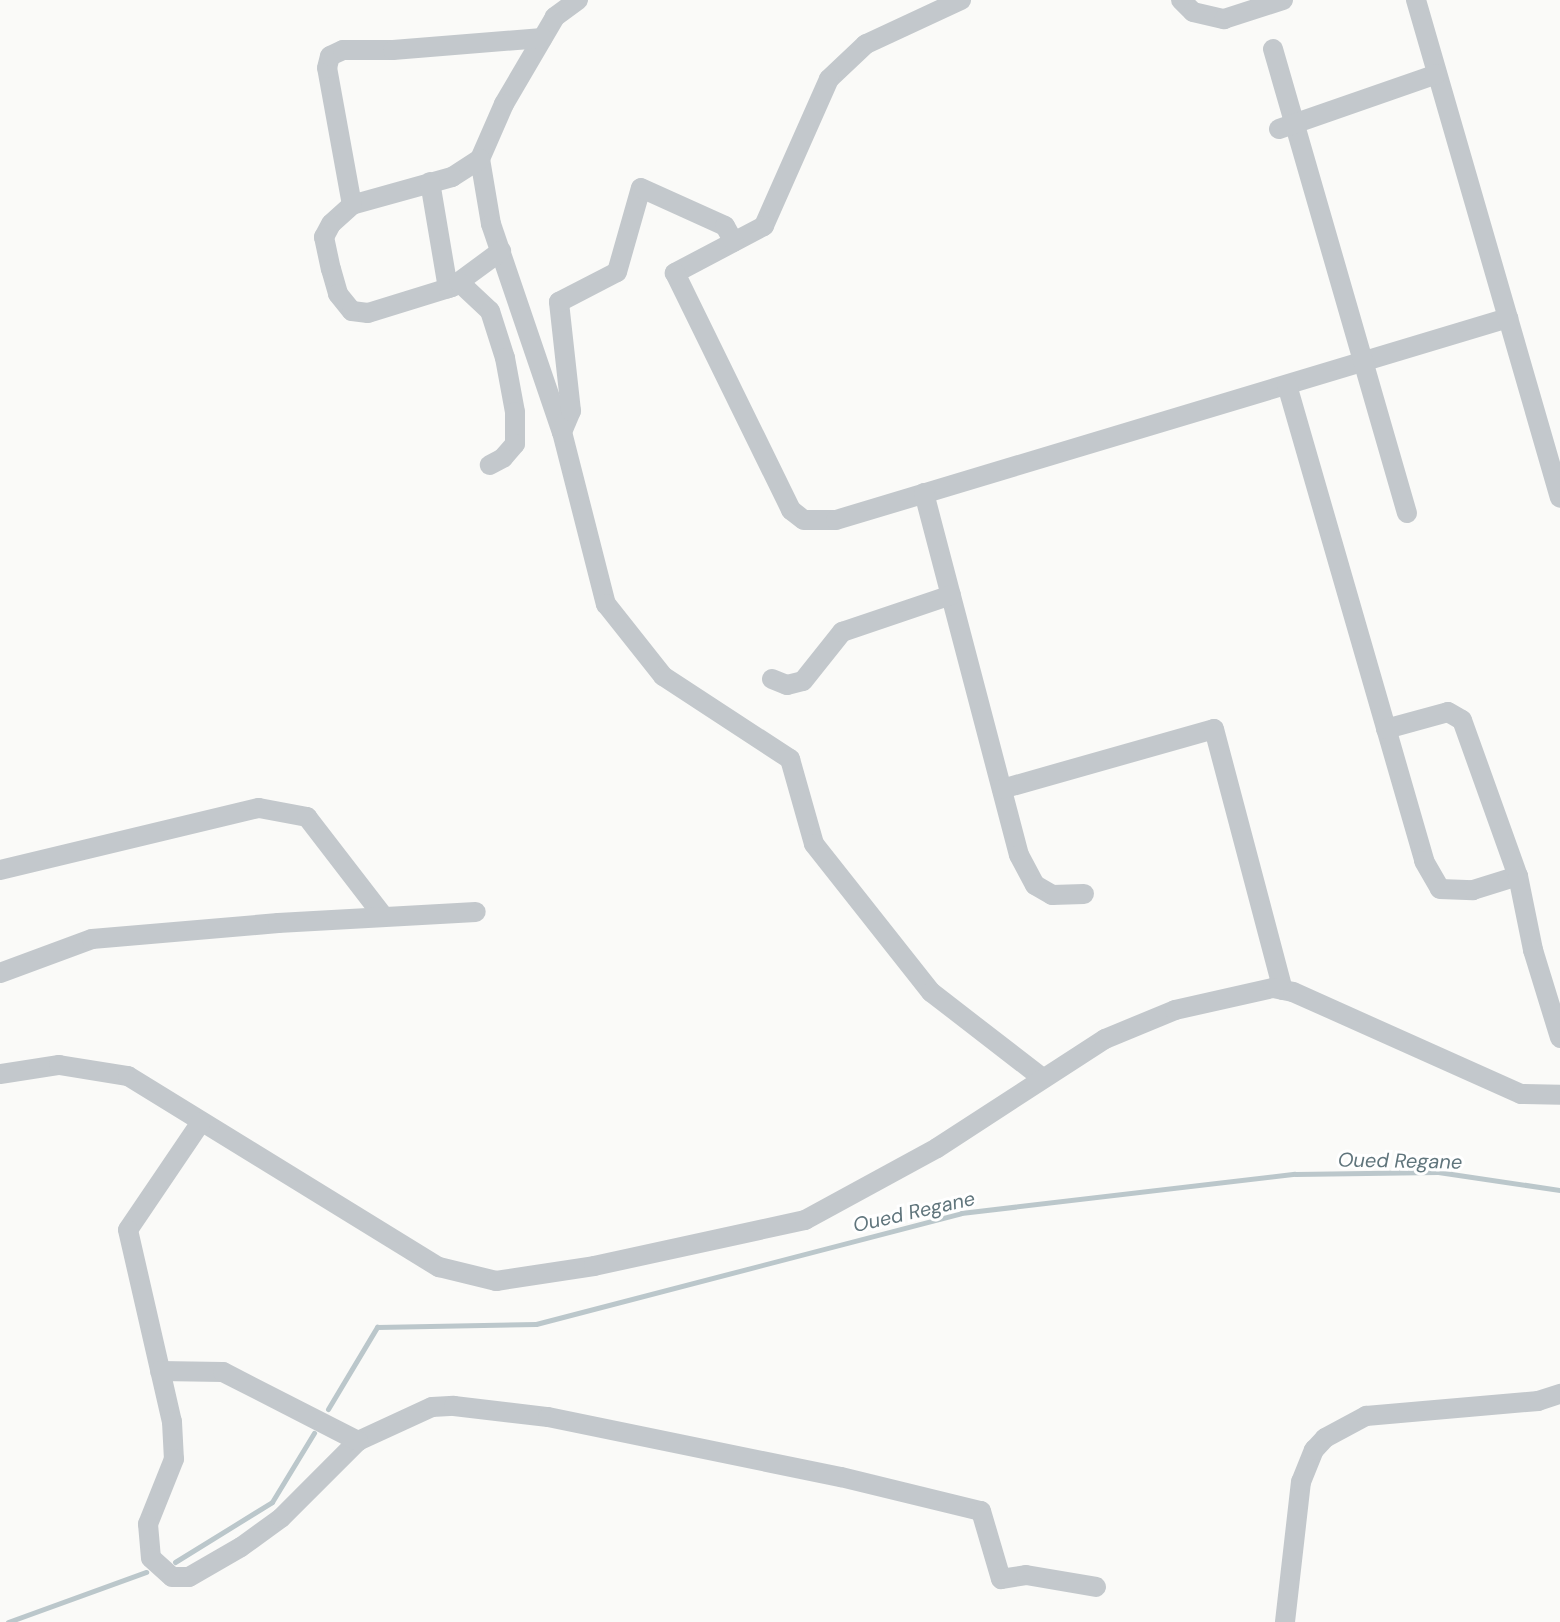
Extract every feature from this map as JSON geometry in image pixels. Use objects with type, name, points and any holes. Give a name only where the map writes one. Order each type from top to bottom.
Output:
[{"type":"lane","points":[[578,0],[555,17],[504,104],[480,159],[491,224],[562,432],[606,604],[663,676],[790,759],[814,844],[931,992],[1041,1077]]},
{"type":"lane","points":[[961,0],[867,44],[829,80],[764,226],[675,273],[791,510],[804,520],[836,520],[1508,318]]},
{"type":"lane","points":[[1181,0],[1193,12],[1224,19],[1283,0]]},
{"type":"lane","points":[[1416,0],[1560,498]]},
{"type":"lane","points":[[352,205],[327,68],[330,56],[343,50],[393,50],[543,38]]},
{"type":"lane","points":[[1274,49],[1287,126],[1365,361],[1407,513]]},
{"type":"lane","points":[[1287,126],[1437,74]]},
{"type":"lane","points":[[480,159],[452,177],[352,205],[331,224],[324,237],[338,294],[352,311],[368,313],[454,285],[501,251]]},
{"type":"lane","points":[[430,182],[454,285],[490,311],[506,358],[515,412],[515,444],[503,458],[489,465]]},
{"type":"lane","points":[[562,432],[572,411],[559,302],[617,272],[640,188],[725,226],[734,242]]},
{"type":"lane","points":[[1287,384],[1424,861],[1440,889],[1473,890],[1518,876]]},
{"type":"lane","points":[[924,493],[1019,855],[1035,885],[1052,894],[1084,894]]},
{"type":"lane","points":[[772,679],[787,685],[803,681],[842,632],[951,595]]},
{"type":"lane","points":[[1386,729],[1448,712],[1462,720],[1518,876],[1533,950],[1560,1038]]},
{"type":"lane","points":[[1002,789],[1214,729],[1283,990]]},
{"type":"lane","points":[[0,870],[259,808],[307,817],[384,917]]},
{"type":"lane","points":[[0,973],[92,939],[476,912]]},
{"type":"lane","points":[[1,1075],[59,1065],[128,1076],[439,1267],[496,1281],[594,1266],[805,1220],[937,1148],[1041,1077],[1105,1039],[1175,1010],[1273,988],[1283,990],[1521,1094],[1560,1095]]},
{"type":"lane","points":[[201,1122],[128,1230],[172,1422],[174,1459],[148,1524],[151,1558],[172,1577],[189,1577],[241,1548],[281,1518],[358,1441],[432,1407],[548,1417],[841,1477],[981,1511],[1001,1579],[1026,1575],[1096,1587]]},
{"type":"lane","points":[[160,1371],[223,1372],[358,1441]]},
{"type":"lane","points":[[1285,1622],[1301,1482],[1314,1450],[1325,1438],[1366,1416],[1538,1401],[1560,1394]]},
{"type":"waterway","name":"Oued Regane","points":[[328,1409],[377,1327],[536,1324],[961,1213],[1295,1174],[1438,1172],[1560,1190]]},
{"type":"waterway","name":"Oued Regane","points":[[175,1562],[272,1502],[314,1433]]},
{"type":"waterway","name":"Oued Regane","points":[[8,1622],[146,1572]]}]
